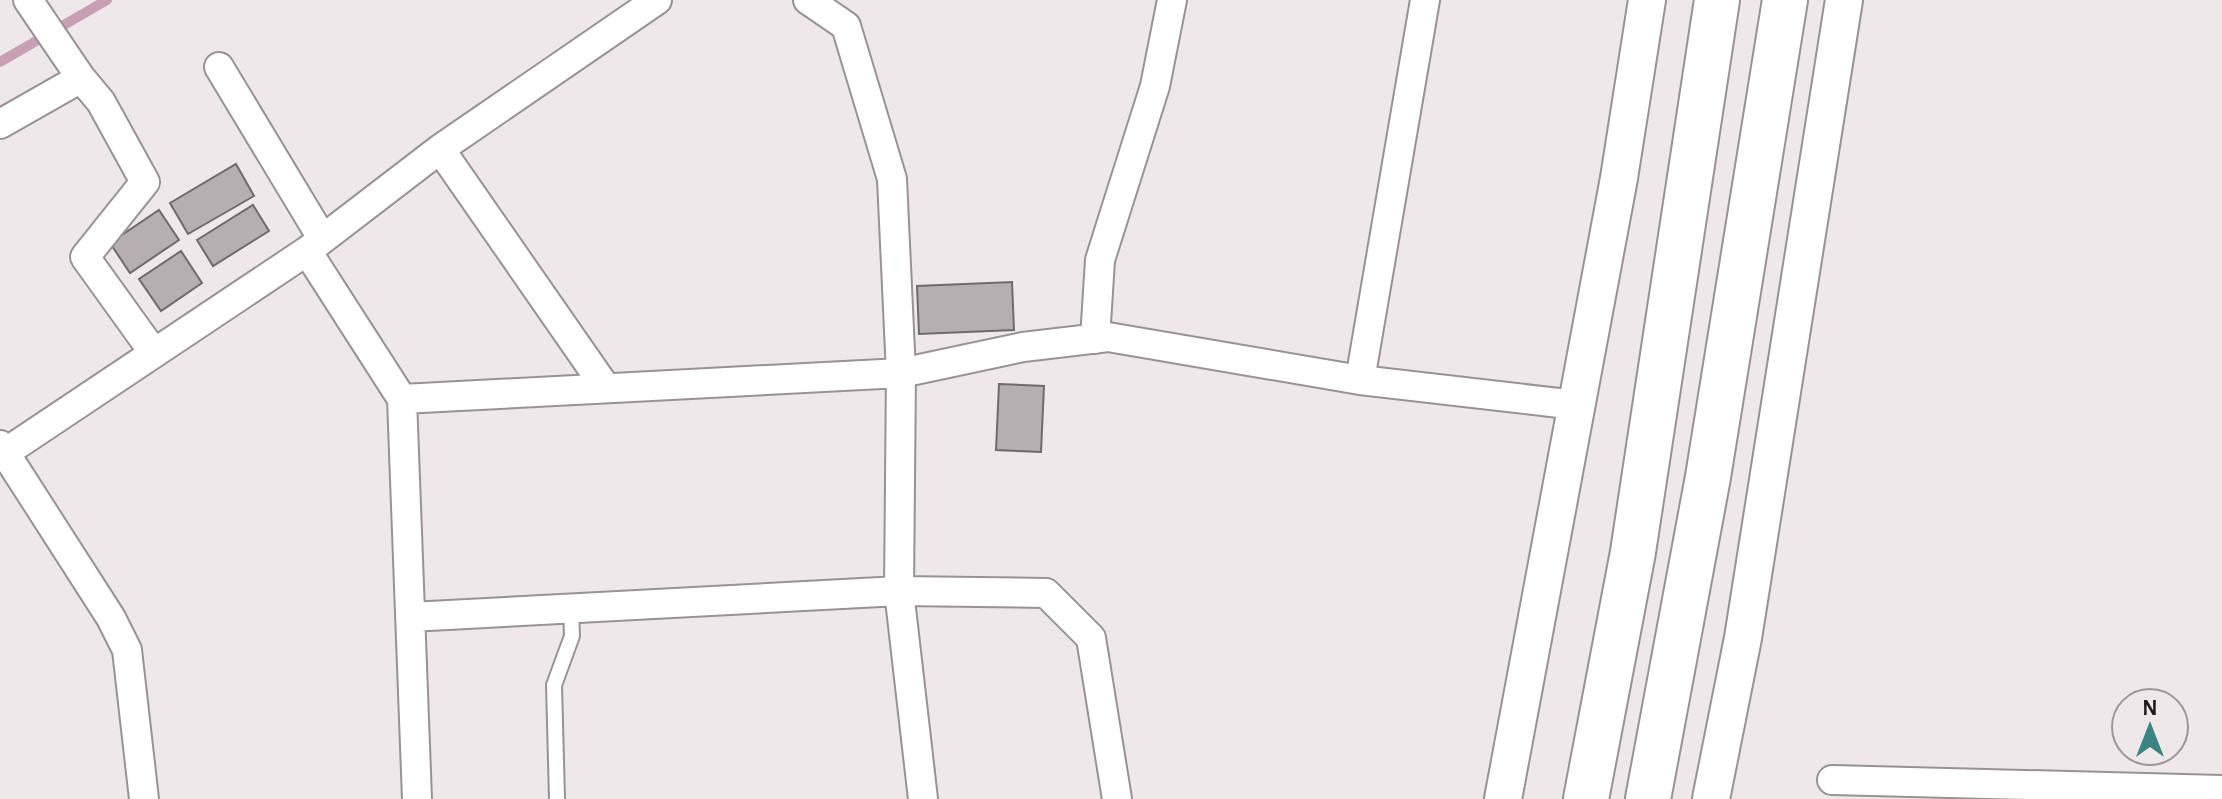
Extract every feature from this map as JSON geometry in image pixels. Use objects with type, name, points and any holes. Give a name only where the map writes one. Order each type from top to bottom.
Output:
[{"type":"highway","points":[[1586,799],[1633,552],[1717,0]]},
{"type":"highway","points":[[1648,799],[1708,477],[1785,0]]},
{"type":"street","points":[[28,0],[101,102],[145,182],[85,257],[154,353]]},
{"type":"street","points":[[144,799],[127,650],[111,618],[2,451],[315,244],[440,149],[657,0]]},
{"type":"street","points":[[808,0],[846,26],[892,179],[901,373],[899,591],[923,799]]},
{"type":"street","points":[[1095,339],[1100,260],[1155,86],[1172,0]]},
{"type":"street","points":[[1360,380],[1425,0]]},
{"type":"street","points":[[1503,799],[1619,178],[1647,0]]},
{"type":"street","points":[[1711,799],[1743,638],[1844,0]]},
{"type":"street","points":[[219,67],[402,399],[417,799]]},
{"type":"street","points":[[0,124],[76,71]]},
{"type":"street","points":[[440,149],[606,388]]},
{"type":"street","points":[[402,399],[901,373],[1023,347],[1108,337],[1360,380],[1576,405]]},
{"type":"street","points":[[410,617],[899,591],[1046,593],[1091,638],[1117,799]]},
{"type":"street","points":[[1832,780],[2222,790]]},
{"type":"lane","points":[[557,799],[554,685],[572,636],[571,609]]},
{"type":"building","points":[[236,164],[254,196],[188,234],[170,203]]},
{"type":"building","points":[[253,205],[269,231],[213,266],[197,240]]},
{"type":"building","points":[[159,210],[179,240],[130,273],[110,243]]},
{"type":"building","points":[[181,251],[202,283],[161,311],[139,279]]},
{"type":"building","points":[[1012,282],[1014,330],[919,334],[917,286]]},
{"type":"building","points":[[999,384],[1044,386],[1041,452],[996,450]]},
{"type":"waterway","points":[[0,62],[107,0]]}]
